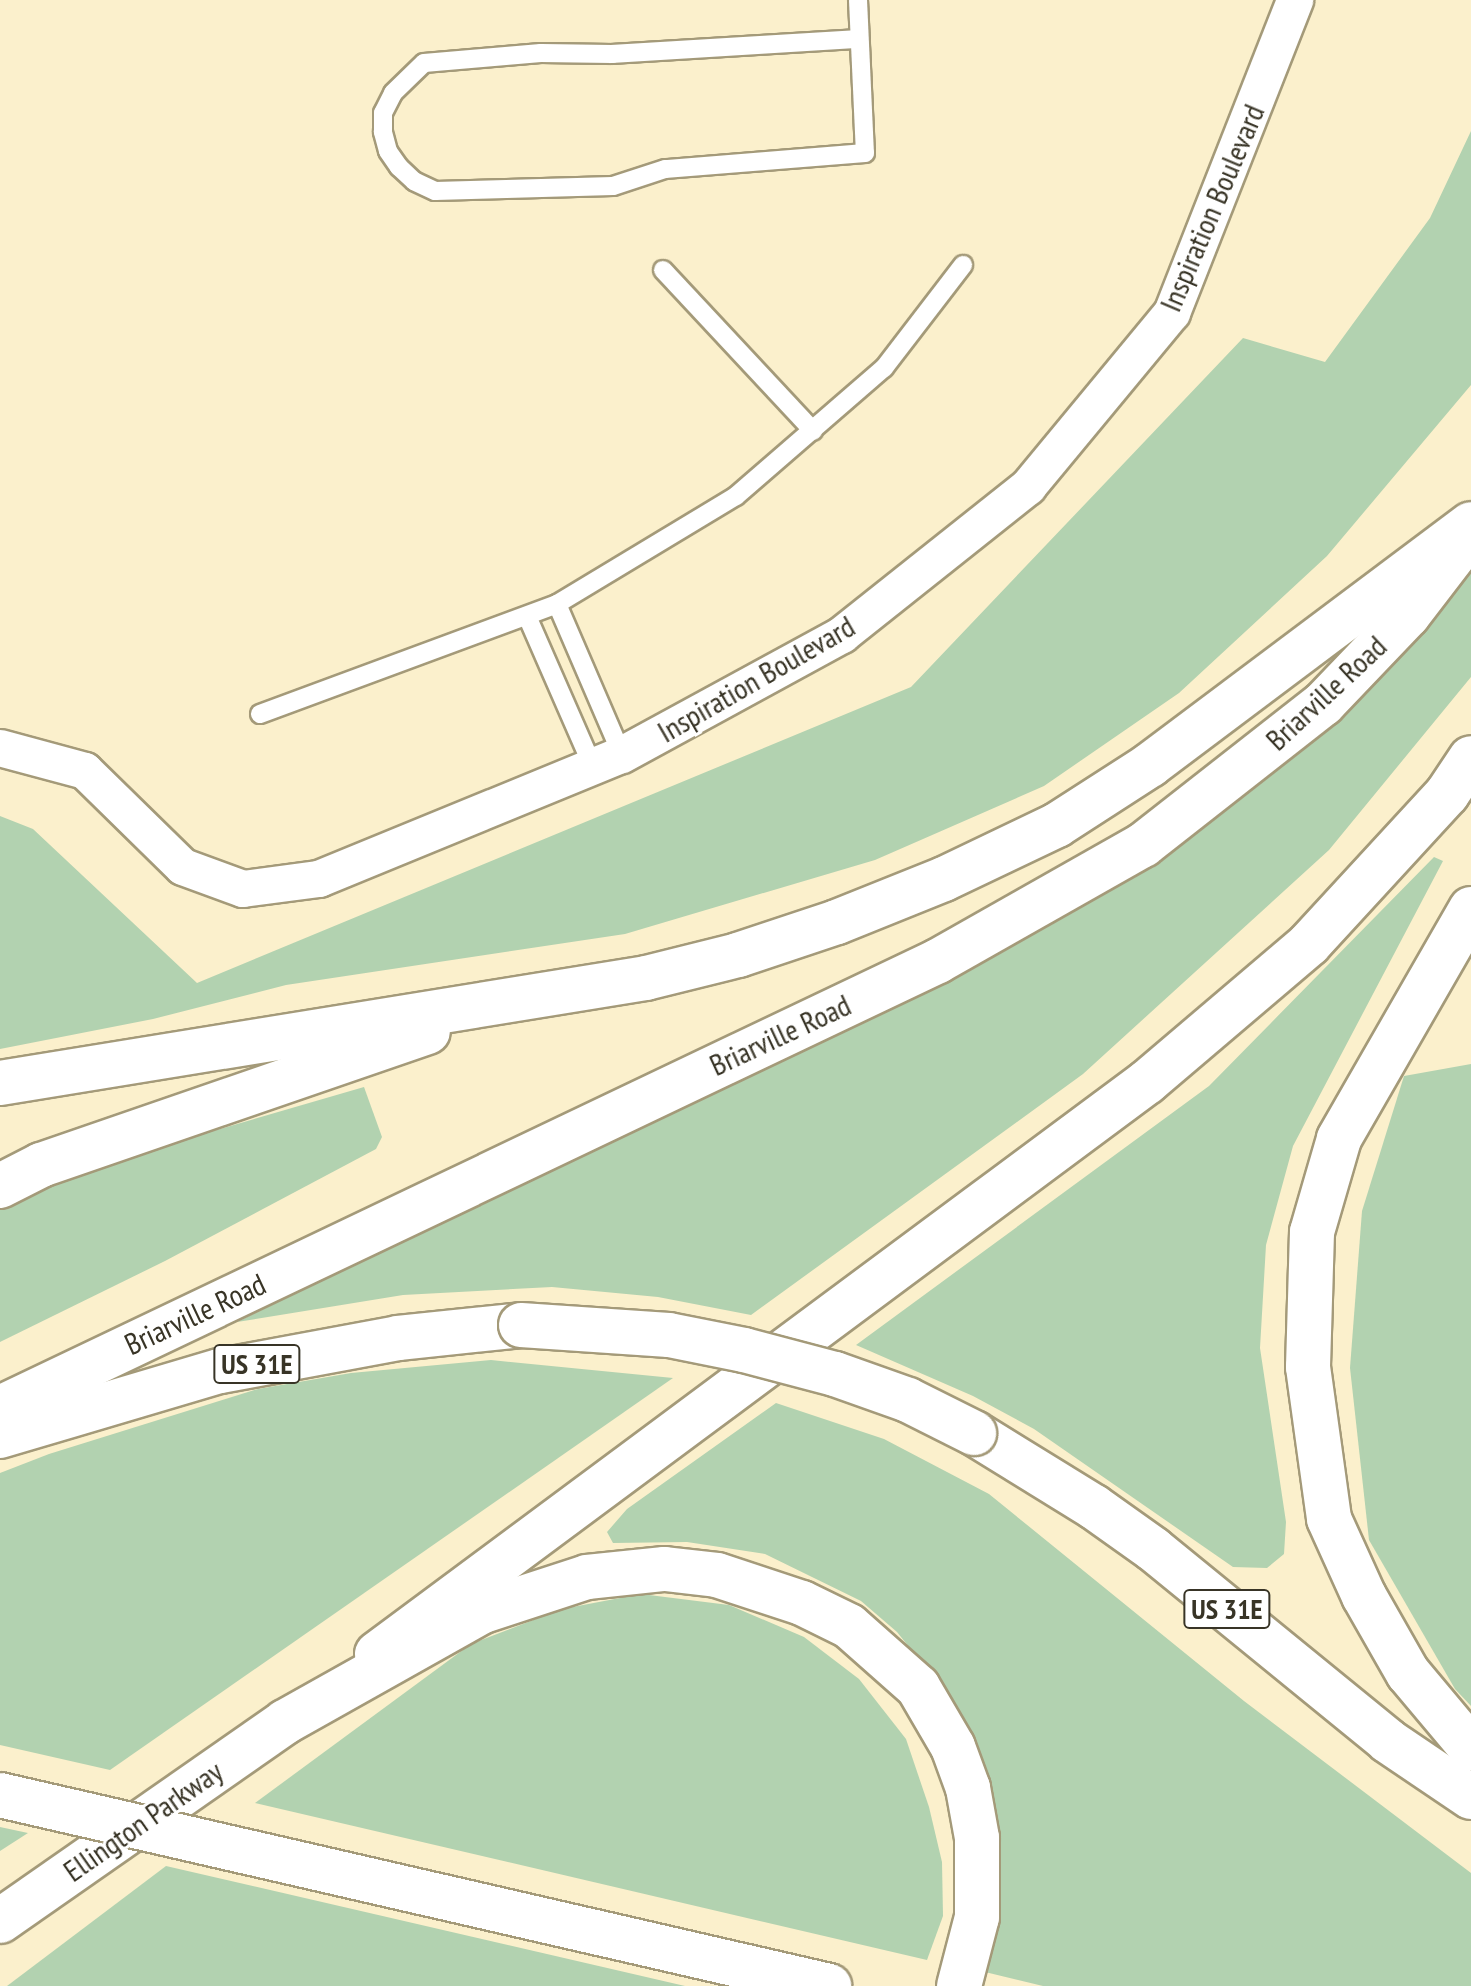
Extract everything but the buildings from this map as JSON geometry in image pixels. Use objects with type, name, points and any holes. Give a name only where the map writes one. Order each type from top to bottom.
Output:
[{"type":"main road","points":[[0,1083],[646,978],[738,955],[837,922],[944,879],[1057,825],[1150,765],[1471,524]]},
{"type":"main road","name":"Briarville Road","points":[[0,1408],[938,961],[1143,845],[1323,704],[1408,615],[1471,533]]},
{"type":"main road","points":[[285,1722],[1147,1082],[1309,944],[1447,794],[1471,758]]},
{"type":"main road","points":[[1471,909],[1339,1139],[1312,1232],[1308,1367],[1329,1519],[1364,1596],[1408,1673],[1471,1748]]},
{"type":"main road","points":[[0,1186],[41,1165],[205,1107],[309,1075],[528,995]]},
{"type":"main road","name":"US 31E","points":[[0,1436],[129,1395],[220,1371],[413,1336],[521,1325],[669,1335],[744,1350],[835,1374],[908,1400],[974,1433],[1094,1507],[1153,1549],[1388,1741],[1471,1797]]},
{"type":"main road","points":[[285,1722],[483,1611],[587,1577],[665,1569],[717,1575],[802,1603],[849,1626],[890,1658],[918,1687],[953,1747],[968,1788],[977,1838],[977,1917],[959,1986]]},
{"type":"main road","name":"Ellington Parkway","points":[[0,1921],[285,1722]]},
{"type":"main road","points":[[0,1795],[829,1986]]},
{"type":"street","name":"Inspiration Boulevard","points":[[0,748],[85,771],[183,867],[243,889],[319,879],[608,761],[842,635],[1028,487],[1172,313],[1295,0]]},
{"type":"lane","points":[[858,0],[865,153],[665,169],[613,186],[435,191],[414,181],[399,167],[388,151],[383,132],[383,113],[393,93],[424,63],[541,53],[612,54],[859,39]]},
{"type":"lane","points":[[260,714],[557,604],[736,496],[884,368],[963,265]]},
{"type":"lane","points":[[663,270],[813,431]]},
{"type":"lane","points":[[557,604],[608,761]]},
{"type":"lane","points":[[527,616],[608,761]]},
{"type":"green space","points":[[1471,131],[1471,385],[1327,556],[1179,693],[1044,786],[875,860],[625,934],[286,985],[153,1019],[0,1049],[0,816],[33,829],[197,983],[911,687],[1243,338],[1325,362],[1430,218]]},
{"type":"green space","points":[[1471,550],[1471,677],[1329,850],[1083,1074],[751,1315],[658,1297],[552,1287],[403,1295],[237,1322],[1013,942]]},
{"type":"green space","points":[[1434,857],[1443,861],[1293,1146],[1266,1245],[1260,1348],[1286,1522],[1284,1554],[1267,1568],[1233,1567],[1034,1429],[973,1396],[856,1345],[1209,1086]]},
{"type":"green space","points":[[1471,1064],[1471,1706],[1455,1689],[1369,1540],[1350,1368],[1362,1211],[1404,1076]]},
{"type":"green space","points":[[364,1087],[382,1137],[376,1149],[165,1261],[0,1342],[0,1207],[131,1155]]},
{"type":"green space","points":[[491,1360],[673,1378],[110,1770],[0,1745],[0,1473],[49,1454],[258,1389],[351,1373]]},
{"type":"green space","points":[[776,1403],[884,1439],[989,1494],[1244,1701],[1471,1873],[1471,1986],[1043,1986],[985,1972],[996,1932],[1000,1884],[997,1837],[929,1672],[897,1632],[861,1601],[765,1554],[687,1542],[613,1543],[607,1532],[627,1509]]},
{"type":"green space","points":[[641,1594],[729,1605],[804,1637],[859,1679],[906,1739],[929,1807],[942,1862],[943,1916],[927,1960],[255,1803],[471,1644],[562,1609]]},
{"type":"green space","points":[[0,1827],[28,1833],[0,1851]]},
{"type":"green space","points":[[166,1866],[685,1986],[7,1986]]}]
